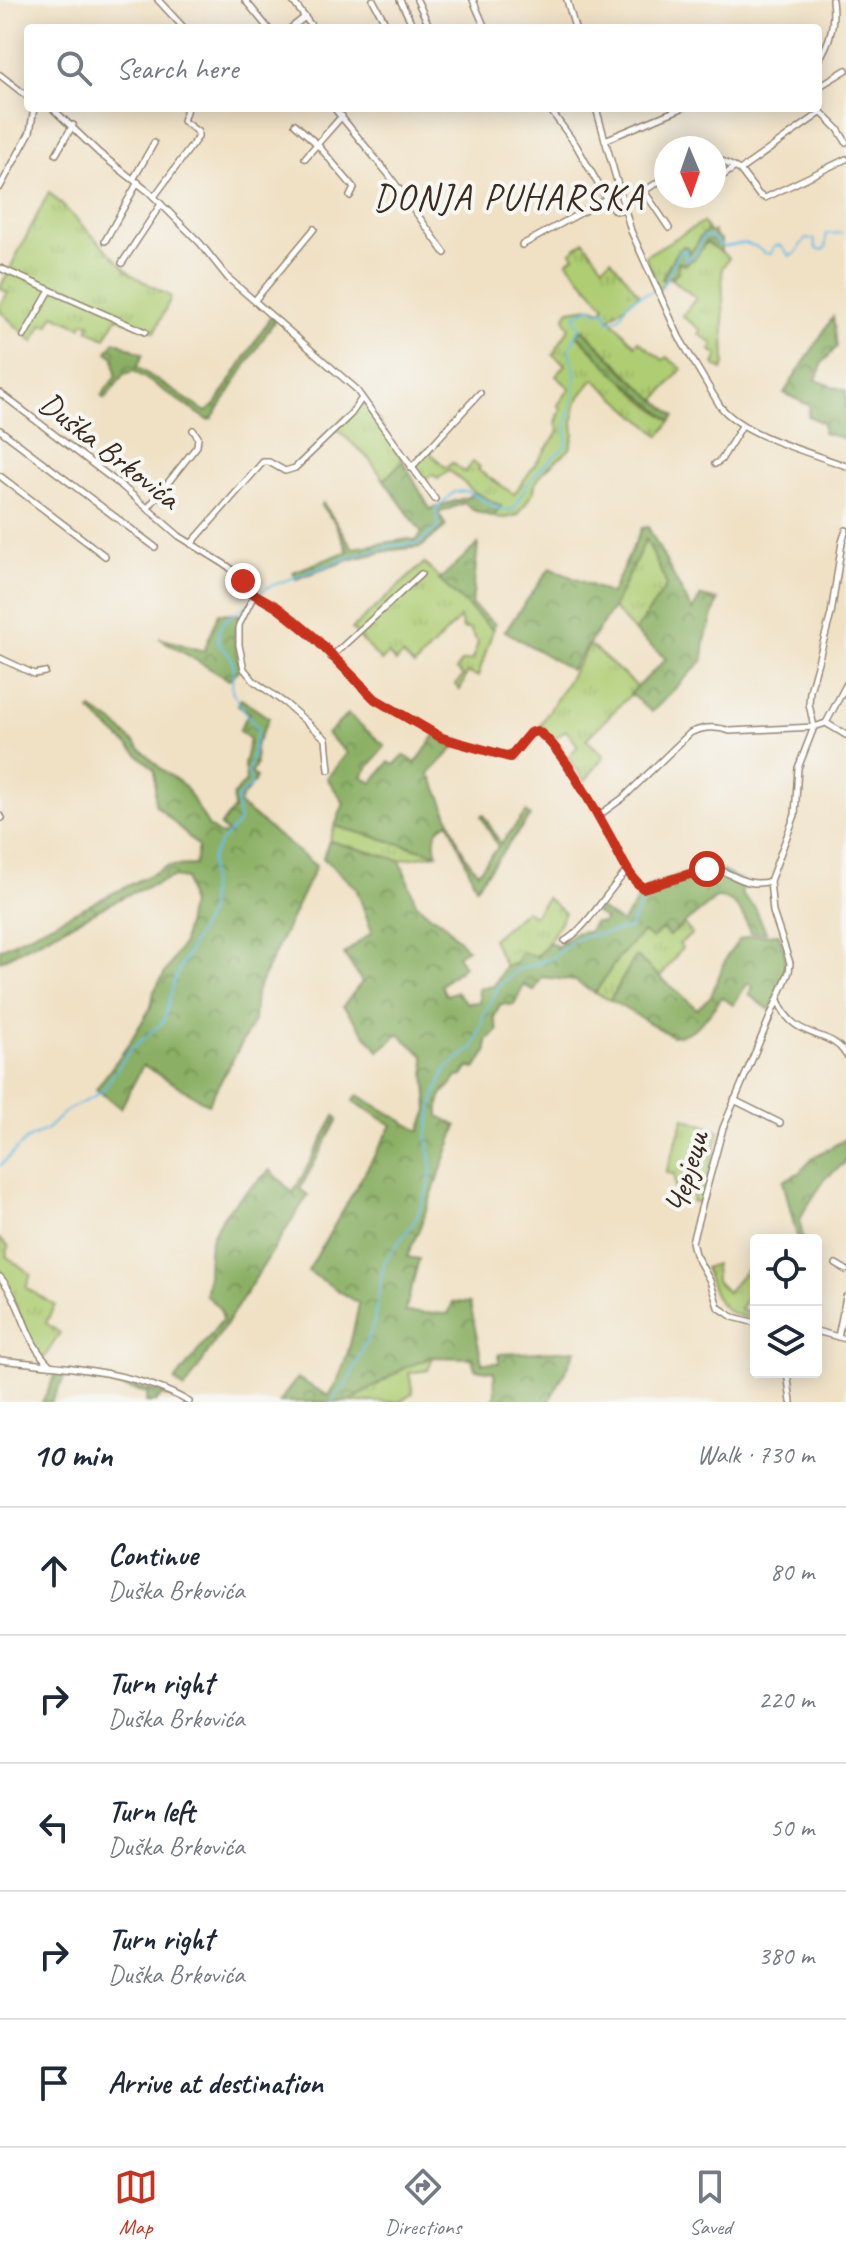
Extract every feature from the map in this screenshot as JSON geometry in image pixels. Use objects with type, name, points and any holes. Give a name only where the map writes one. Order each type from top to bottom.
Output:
[{"type":"street","points":[[158,0],[180,24]]},
{"type":"street","points":[[245,0],[265,24]]},
{"type":"street","points":[[292,0],[310,24]]},
{"type":"street","points":[[373,0],[386,24]]},
{"type":"street","points":[[400,0],[412,24]]},
{"type":"street","points":[[417,0],[428,24]]},
{"type":"street","points":[[473,0],[483,24]]},
{"type":"street","points":[[567,0],[574,24]]},
{"type":"street","points":[[822,54],[834,23],[832,0]]},
{"type":"street","points":[[296,24],[305,17]]},
{"type":"street","points":[[822,85],[846,70]]},
{"type":"street","points":[[0,75],[24,94]]},
{"type":"street","points":[[0,187],[30,132],[33,112]]},
{"type":"street","points":[[57,112],[99,153],[154,197],[200,243],[228,278],[355,388],[435,499]]},
{"type":"street","points":[[154,197],[198,137],[198,132],[183,121],[186,112]]},
{"type":"street","points":[[338,112],[389,175],[445,253]]},
{"type":"street","points":[[552,112],[576,145],[614,210],[654,185]]},
{"type":"street","points":[[597,112],[631,231],[679,337],[720,406],[742,426],[846,466]]},
{"type":"street","points":[[605,140],[672,112]]},
{"type":"street","points":[[726,175],[819,112]]},
{"type":"street","points":[[821,112],[846,142]]},
{"type":"street","points":[[305,158],[342,116]]},
{"type":"street","points":[[295,124],[317,144],[354,188],[350,196]]},
{"type":"street","points":[[56,154],[73,125]]},
{"type":"street","points":[[838,129],[846,128]]},
{"type":"street","points":[[105,241],[154,143]]},
{"type":"street","points":[[726,163],[737,169],[765,198],[846,159]]},
{"type":"street","points":[[644,191],[669,228]]},
{"type":"street","points":[[522,245],[606,199]]},
{"type":"street","points":[[122,263],[161,204]]},
{"type":"street","points":[[255,300],[314,229]]},
{"type":"street","points":[[0,268],[145,332]]},
{"type":"street","points":[[24,336],[49,292]]},
{"type":"street","name":"Duška Brkovića","points":[[0,393],[191,544],[229,567],[254,594],[294,619],[375,699],[442,738],[510,757],[530,733],[539,732],[556,748],[628,870]]},
{"type":"street","points":[[411,468],[480,393]]},
{"type":"street","name":"Duška Brkovića","points":[[191,544],[262,463],[269,462],[285,471],[295,468],[351,414],[362,398]]},
{"type":"street","points":[[715,464],[721,460],[742,426]]},
{"type":"street","points":[[0,430],[155,547]]},
{"type":"street","points":[[148,508],[197,446],[198,437],[193,430]]},
{"type":"street","points":[[0,476],[105,556]]},
{"type":"street","points":[[565,941],[577,933],[610,888],[628,870],[643,888],[712,868],[741,882],[763,884],[770,881],[776,858],[795,815],[798,768],[814,727],[809,704],[810,691],[831,614],[846,530]]},
{"type":"street","points":[[839,566],[846,574]]},
{"type":"street","points":[[331,657],[421,574]]},
{"type":"street","points":[[254,594],[239,621],[244,669],[254,681],[326,739],[329,770]]},
{"type":"street","points":[[0,658],[27,672],[38,675],[45,672]]},
{"type":"street","points":[[598,816],[623,798],[690,733],[700,728],[717,727],[730,731],[814,727],[826,723],[846,685]]},
{"type":"street","points":[[826,723],[846,735]]},
{"type":"street","name":"Черјеци","points":[[750,1321],[733,1317],[718,1307],[692,1242],[712,1161],[734,1100],[787,980],[790,963],[771,903],[770,881]]},
{"type":"street","points":[[778,999],[786,1016],[796,1026],[839,1044],[846,1055]]},
{"type":"street","name":"Черјеци","points":[[734,1100],[780,1123]]},
{"type":"street","points":[[836,1264],[846,1270]]},
{"type":"street","points":[[0,1277],[13,1293],[35,1348],[51,1366]]},
{"type":"street","points":[[838,1337],[846,1297]]},
{"type":"street","points":[[822,1333],[846,1339]]},
{"type":"street","points":[[0,1360],[158,1386],[189,1402]]},
{"type":"street","points":[[788,1378],[791,1402]]},
{"type":"green space","points":[[49,192],[131,274],[171,297],[155,332],[117,317],[105,338],[88,330],[91,324],[84,322],[81,327],[54,315],[48,326],[43,324],[33,342],[0,311],[0,304],[8,293],[0,288]]},
{"type":"green space","points":[[703,222],[708,230],[699,238],[695,249],[670,263],[659,289],[645,256]]},
{"type":"green space","points":[[708,230],[710,233],[714,231],[714,235],[721,240],[721,252],[706,242],[696,257],[685,265],[678,262],[678,271],[664,282],[662,279],[676,253],[684,246],[688,248],[688,253]]},
{"type":"green space","points":[[584,241],[603,266],[611,259],[639,294],[610,318],[635,345],[638,341],[663,360],[667,357],[682,369],[655,401],[583,329],[577,335],[644,401],[671,421],[660,436],[594,379],[576,404],[570,449],[543,472],[518,515],[493,517],[500,506],[474,492],[449,470],[438,479],[432,474],[425,481],[414,468],[426,449],[446,468],[452,463],[465,472],[473,462],[480,467],[478,470],[514,494],[559,431],[556,423],[561,408],[558,405],[570,388],[556,376],[565,364],[553,355],[569,328],[566,315],[569,310],[591,307],[601,311],[605,306],[567,262],[574,256],[571,252]]},
{"type":"green space","points":[[706,241],[729,258],[722,268],[725,364],[722,370],[714,364],[718,355],[710,350],[713,344],[682,316],[696,298],[671,279],[678,271],[678,262]]},
{"type":"green space","points":[[271,316],[275,320],[212,419],[208,420],[134,371],[124,374],[105,399],[101,396],[116,376],[114,357],[107,352],[115,341],[143,354],[137,367],[206,412],[216,404]]},
{"type":"green space","points":[[833,317],[837,347],[823,362],[816,380],[846,391],[846,439],[823,433],[823,423],[808,416],[810,406],[784,393]]},
{"type":"green space","points":[[583,329],[628,376],[675,416],[671,421],[613,372],[577,334]]},
{"type":"green space","points":[[362,401],[379,421],[403,461],[384,480],[370,460],[337,429]]},
{"type":"green space","points":[[403,461],[430,509],[468,497],[474,492],[501,506],[493,517],[464,503],[438,513],[446,526],[421,547],[352,559],[296,579],[293,572],[348,551],[334,521],[321,506],[323,503],[353,548],[409,539],[416,541],[422,533],[384,480]]},
{"type":"green space","points":[[648,527],[692,611],[701,596],[718,600],[705,640],[703,660],[652,712],[630,694],[666,659],[635,632],[667,585],[646,539],[613,608],[571,670],[505,631],[550,568],[611,594],[642,528]]},
{"type":"green space","points":[[646,538],[667,585],[635,632],[613,608]]},
{"type":"green space","points":[[478,544],[472,605],[495,624],[493,630],[439,580]]},
{"type":"green space","points":[[424,563],[493,630],[478,676],[467,673],[460,690],[455,685],[463,676],[456,670],[461,662],[473,660],[478,642],[469,629],[463,629],[460,618],[414,666],[403,655],[396,662],[388,654],[381,661],[352,629]]},
{"type":"green space","points":[[219,613],[240,615],[234,638],[240,668],[229,680],[159,638],[204,651]]},
{"type":"green space","points":[[590,645],[638,687],[586,739],[604,756],[585,781],[568,757],[578,746],[566,730],[553,740],[541,724]]},
{"type":"green space","points":[[241,699],[269,718],[255,747],[256,765],[251,773],[256,777],[239,804],[316,866],[256,992],[254,1021],[208,1104],[143,1065],[121,1108],[96,1089],[151,1007],[154,991],[183,943],[190,903],[186,879],[173,877],[127,895],[0,961],[0,949],[168,866],[195,865],[198,846],[155,804],[155,770],[90,711],[92,709],[116,725],[161,769],[185,786],[209,827],[219,834],[230,835],[220,826],[234,809],[233,796],[246,781],[244,764],[250,739],[239,731],[249,712],[238,705]]},
{"type":"green space","points":[[348,714],[385,746],[362,776],[372,783],[389,762],[394,765],[404,755],[416,763],[436,734],[461,741],[429,774],[463,851],[478,872],[498,847],[481,816],[483,814],[501,844],[526,812],[530,816],[476,887],[449,822],[436,835],[437,854],[335,826],[344,803],[327,778],[347,753],[327,734]]},
{"type":"green space","points":[[335,826],[437,854],[400,860],[329,841]]},
{"type":"green space","points":[[329,841],[400,860],[416,903],[442,921],[467,949],[457,955],[464,966],[441,985],[446,995],[456,992],[467,1003],[480,1002],[478,989],[494,986],[505,966],[515,964],[522,952],[537,957],[548,943],[556,948],[574,933],[588,932],[594,922],[602,923],[605,919],[595,912],[598,908],[622,923],[646,887],[706,867],[711,866],[742,881],[742,895],[755,908],[766,932],[750,933],[734,904],[716,898],[669,936],[662,929],[652,939],[643,932],[618,958],[595,993],[575,981],[542,977],[534,991],[524,985],[514,1005],[500,1004],[494,1018],[498,1031],[487,1040],[487,1052],[475,1069],[469,1067],[441,1097],[439,1116],[457,1126],[407,1257],[419,1259],[405,1312],[448,1314],[453,1302],[470,1303],[482,1363],[499,1363],[499,1354],[576,1350],[549,1402],[492,1402],[495,1394],[494,1372],[475,1369],[472,1358],[433,1357],[406,1367],[349,1402],[279,1402],[297,1378],[329,1396],[345,1363],[351,1340],[359,1304],[308,1271],[392,1125],[353,1101],[358,1095],[420,1131],[428,1110],[424,1056],[399,1034],[379,1051],[343,1006],[362,982],[344,954],[372,932],[356,888],[323,858]]},
{"type":"green space","points":[[547,898],[565,913],[548,942],[537,955],[505,966],[492,939],[526,910],[533,916]]},
{"type":"green space","points":[[684,924],[692,934],[679,944],[682,948],[660,977],[636,956],[610,1000],[595,993],[618,958],[644,931],[663,929],[669,936]]},
{"type":"green space","points":[[779,934],[785,956],[784,974],[770,1010],[749,995],[753,987],[748,983],[733,1005],[722,997],[695,1028],[672,1036],[610,1000],[636,956],[697,1009],[711,996],[727,956],[739,940],[749,936]]},
{"type":"green space","points":[[335,1116],[338,1119],[300,1189],[308,1195],[185,1389],[175,1381],[222,1320],[219,1309],[205,1295],[213,1233],[234,1203],[270,1170],[293,1193]]},
{"type":"green space","points":[[684,1118],[720,1131],[700,1203],[692,1201],[694,1190],[675,1191],[674,1174],[666,1173]]},
{"type":"green space","points":[[846,1139],[846,1162],[826,1178],[804,1211],[800,1221],[802,1234],[796,1234],[783,1181],[799,1173],[815,1156]]},
{"type":"green space","points":[[0,1239],[9,1247],[6,1256],[31,1274],[26,1288],[55,1305],[46,1323],[60,1333],[42,1361],[30,1342],[13,1300],[0,1281]]},
{"type":"green space","points":[[715,1264],[716,1281],[727,1292],[750,1268],[750,1292],[740,1310],[750,1314],[750,1319],[733,1314],[721,1304],[705,1268]]},
{"type":"green space","points":[[433,1357],[428,1370],[409,1373],[413,1393],[400,1402],[349,1402],[406,1367]]},
{"type":"green space","points":[[57,1372],[166,1393],[184,1402],[162,1395],[156,1402],[146,1402],[148,1393],[66,1375],[51,1402],[42,1402]]},
{"type":"waterway","points":[[660,289],[681,250],[686,250],[685,259],[689,259],[698,252],[704,236],[711,237],[723,247],[744,243],[771,254],[774,246],[780,245],[790,256],[795,254],[805,239],[814,239],[816,249],[823,250],[826,234],[842,233]]},
{"type":"waterway","points":[[257,595],[268,587],[353,556],[390,546],[420,543],[439,526],[436,509],[454,492],[467,491],[504,511],[515,508],[540,469],[567,445],[567,422],[575,391],[575,371],[569,351],[580,327],[576,315],[591,307],[598,312],[606,310],[608,320],[616,320],[629,302],[653,291]]},
{"type":"waterway","points":[[0,1166],[26,1140],[47,1129],[67,1110],[103,1090],[129,1051],[164,1021],[174,981],[209,911],[211,859],[220,843],[239,822],[237,798],[252,785],[248,775],[258,728],[232,691],[233,663],[219,645],[218,636],[225,620],[247,605]]},
{"type":"waterway","points":[[332,1402],[350,1378],[373,1326],[384,1262],[416,1219],[428,1187],[432,1168],[427,1137],[434,1098],[446,1069],[474,1047],[485,1013],[500,984],[518,970],[552,958],[572,941],[629,929],[643,900],[659,889],[707,873],[723,874],[743,883]]},
{"type":"district","name":"DONJA PUHARSKA","points":[[509,196]]},
{"type":"route","points":[[243,581],[254,594],[294,619],[375,699],[432,734],[510,757],[530,733],[537,731],[542,734],[556,748],[628,870],[643,888],[707,869]]}]
